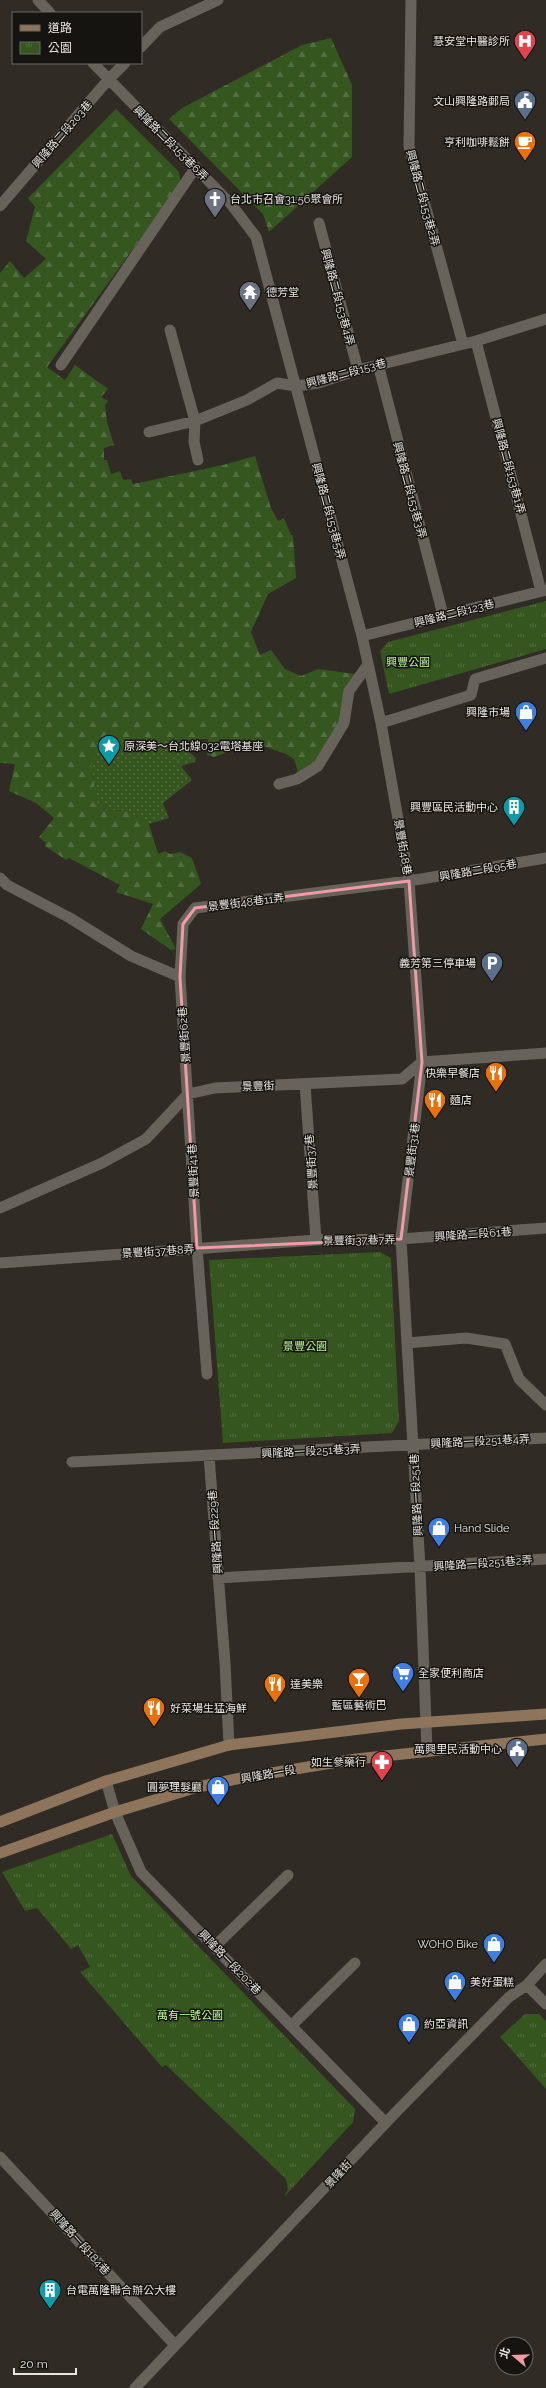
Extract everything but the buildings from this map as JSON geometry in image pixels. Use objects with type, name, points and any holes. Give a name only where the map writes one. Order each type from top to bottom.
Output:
[{"type":"main road","points":[[0,1822],[106,1780],[229,1744],[427,1723],[546,1714]]},
{"type":"main road","name":"興隆路一段","points":[[0,1853],[115,1812],[198,1787],[356,1759],[405,1755],[427,1750],[546,1739]]},
{"type":"street","points":[[38,0],[49,12]]},
{"type":"street","points":[[142,46],[160,27],[218,0]]},
{"type":"street","name":"興隆路二段153巷2弄","points":[[411,0],[409,146],[463,344]]},
{"type":"street","name":"興隆路二段153巷6弄","points":[[94,64],[231,204],[256,237],[296,386]]},
{"type":"street","name":"興隆路二段203巷","points":[[0,206],[108,80],[124,64]]},
{"type":"street","points":[[61,365],[196,168]]},
{"type":"street","name":"興隆路二段153巷4弄","points":[[319,223],[358,370]]},
{"type":"street","name":"興隆路二段153巷","points":[[149,432],[195,421],[247,400],[277,383],[296,386],[318,383],[378,364],[476,341],[546,319]]},
{"type":"street","points":[[170,330],[195,421],[194,442],[198,460]]},
{"type":"street","name":"興隆路二段153巷1弄","points":[[476,341],[544,591]]},
{"type":"street","name":"興隆路二段153巷3弄","points":[[378,364],[443,615]]},
{"type":"street","name":"興隆路二段153巷5弄","points":[[296,386],[362,636]]},
{"type":"street","name":"興隆路二段123巷","points":[[362,636],[544,591]]},
{"type":"street","name":"景豐街48巷","points":[[362,636],[381,723],[409,881],[422,1062]]},
{"type":"street","points":[[381,723],[471,695],[475,679],[546,658]]},
{"type":"street","points":[[279,784],[297,779],[318,766],[344,723],[349,691],[368,666]]},
{"type":"street","name":"興隆路二段95巷","points":[[409,881],[546,858]]},
{"type":"street","points":[[0,878],[7,884],[70,918],[131,956],[180,977]]},
{"type":"street","name":"景豐街48巷11弄","points":[[180,977],[183,924],[195,908],[409,881]]},
{"type":"street","name":"景豐街62巷","points":[[180,977],[188,1094]]},
{"type":"street","points":[[422,1062],[546,1053]]},
{"type":"street","name":"景豐街","points":[[188,1094],[214,1088],[402,1079],[422,1062]]},
{"type":"street","name":"景豐街31巷","points":[[401,1239],[422,1062]]},
{"type":"street","name":"景豐街37巷","points":[[305,1084],[316,1240]]},
{"type":"street","points":[[0,1208],[102,1163],[146,1139],[188,1094]]},
{"type":"street","name":"景豐街41巷","points":[[188,1094],[197,1248],[207,1374]]},
{"type":"street","name":"興隆路二段61巷","points":[[401,1239],[546,1228]]},
{"type":"street","name":"景豐街37巷7弄","points":[[316,1240],[401,1239]]},
{"type":"street","name":"興隆路一段251巷","points":[[401,1239],[420,1567],[427,1750]]},
{"type":"street","name":"景豐街37巷8弄","points":[[0,1263],[316,1240]]},
{"type":"street","points":[[407,1343],[466,1338],[505,1344],[519,1379],[546,1405]]},
{"type":"street","name":"興隆路一段251巷4弄","points":[[413,1445],[546,1438]]},
{"type":"street","name":"興隆路一段251巷3弄","points":[[209,1456],[413,1445]]},
{"type":"street","points":[[72,1462],[209,1456]]},
{"type":"street","name":"興隆路一段229巷","points":[[209,1456],[229,1744]]},
{"type":"street","name":"興隆路一段251巷2弄","points":[[218,1578],[546,1559]]},
{"type":"street","name":"興隆路一段202巷","points":[[106,1780],[115,1812],[141,1872],[215,1946],[386,2123]]},
{"type":"street","points":[[215,1946],[288,1875]]},
{"type":"street","points":[[292,2026],[355,1963]]},
{"type":"street","name":"景隆街","points":[[135,2388],[386,2123],[509,1997],[527,1985],[546,1964]]},
{"type":"street","points":[[527,1985],[546,2004]]},
{"type":"street","name":"興隆路一段184巷","points":[[1,2161],[175,2345]]},
{"type":"highlighted area","points":[[409,881],[422,1062],[401,1239],[197,1248],[180,977],[183,924],[195,908]]},
{"type":"green space","points":[[331,38],[352,85],[352,157],[269,232],[263,214],[169,119],[182,108],[302,45]]},
{"type":"green space","points":[[116,109],[179,172],[181,183],[47,367],[65,380],[75,365],[108,389],[101,397],[108,401],[105,405],[107,422],[114,445],[104,448],[104,460],[107,460],[111,474],[120,471],[123,480],[131,479],[133,484],[223,465],[255,456],[271,508],[278,521],[284,518],[291,535],[293,535],[296,578],[268,594],[251,632],[260,655],[271,650],[285,669],[301,676],[318,669],[355,674],[342,721],[317,764],[299,776],[294,759],[286,754],[254,743],[214,757],[207,755],[208,739],[162,741],[148,754],[139,755],[126,750],[105,803],[106,811],[126,810],[149,824],[158,854],[165,851],[170,854],[180,852],[192,858],[201,884],[160,919],[176,949],[171,950],[141,929],[153,904],[116,892],[120,885],[69,858],[66,860],[45,846],[46,843],[39,837],[54,818],[36,803],[9,791],[15,764],[0,763],[0,273],[10,261],[24,278],[46,259],[26,241],[35,207],[28,198]]},
{"type":"green space","name":"興豐公園","points":[[546,601],[546,649],[389,694],[380,651],[388,642]]},
{"type":"green space","points":[[162,741],[188,741],[187,750],[196,758],[195,762],[181,766],[192,780],[163,803],[169,818],[149,824],[126,810],[106,811],[105,803],[97,804],[91,765],[99,749],[119,748],[139,754],[153,749]]},
{"type":"green space","name":"景豐公園","points":[[380,1252],[391,1258],[399,1421],[392,1433],[223,1443],[209,1260]]},
{"type":"green space","name":"萬有一號公園","points":[[112,1834],[131,1876],[355,2109],[353,2122],[284,2197],[288,2189],[286,2179],[166,2065],[162,2067],[80,1972],[90,1967],[78,1945],[71,1949],[37,1908],[25,1911],[2,1872]]},
{"type":"green space","points":[[525,2014],[539,2014],[546,2021],[546,2089],[500,2037]]},
{"type":"place","name":"慧安堂中醫診所","points":[[525,60]]},
{"type":"place","name":"文山興隆路郵局","points":[[525,120]]},
{"type":"place","name":"亨利咖啡鬆餅","points":[[525,162]]},
{"type":"place","name":"台北市召會31.56聚會所","points":[[215,218]]},
{"type":"place","name":"德芳堂","points":[[250,312]]},
{"type":"place","name":"興隆市場","points":[[526,732]]},
{"type":"place","name":"原深美～台北線032電塔基座","points":[[109,766]]},
{"type":"place","name":"興豐區民活動中心","points":[[514,826]]},
{"type":"place","name":"義芳第三停車場","points":[[492,982]]},
{"type":"place","name":"快樂早餐店","points":[[496,1092]]},
{"type":"place","name":"麵店","points":[[435,1120]]},
{"type":"place","name":"Hand Slide","points":[[439,1548]]},
{"type":"place","name":"全家便利商店","points":[[403,1692]]},
{"type":"place","name":"藍區藝術巴","points":[[359,1698]]},
{"type":"place","name":"達美樂","points":[[275,1704]]},
{"type":"place","name":"好菜場生猛海鮮","points":[[154,1728]]},
{"type":"place","name":"萬興里民活動中心","points":[[517,1768]]},
{"type":"place","name":"如生參藥行","points":[[382,1782]]},
{"type":"place","name":"圓夢理髮廳","points":[[218,1806]]},
{"type":"place","name":"WOHO Bike","points":[[494,1964]]},
{"type":"place","name":"美好蛋糕","points":[[455,2002]]},
{"type":"place","name":"約亞資訊","points":[[409,2044]]},
{"type":"place","name":"台電萬隆聯合辦公大樓","points":[[50,2310]]}]
